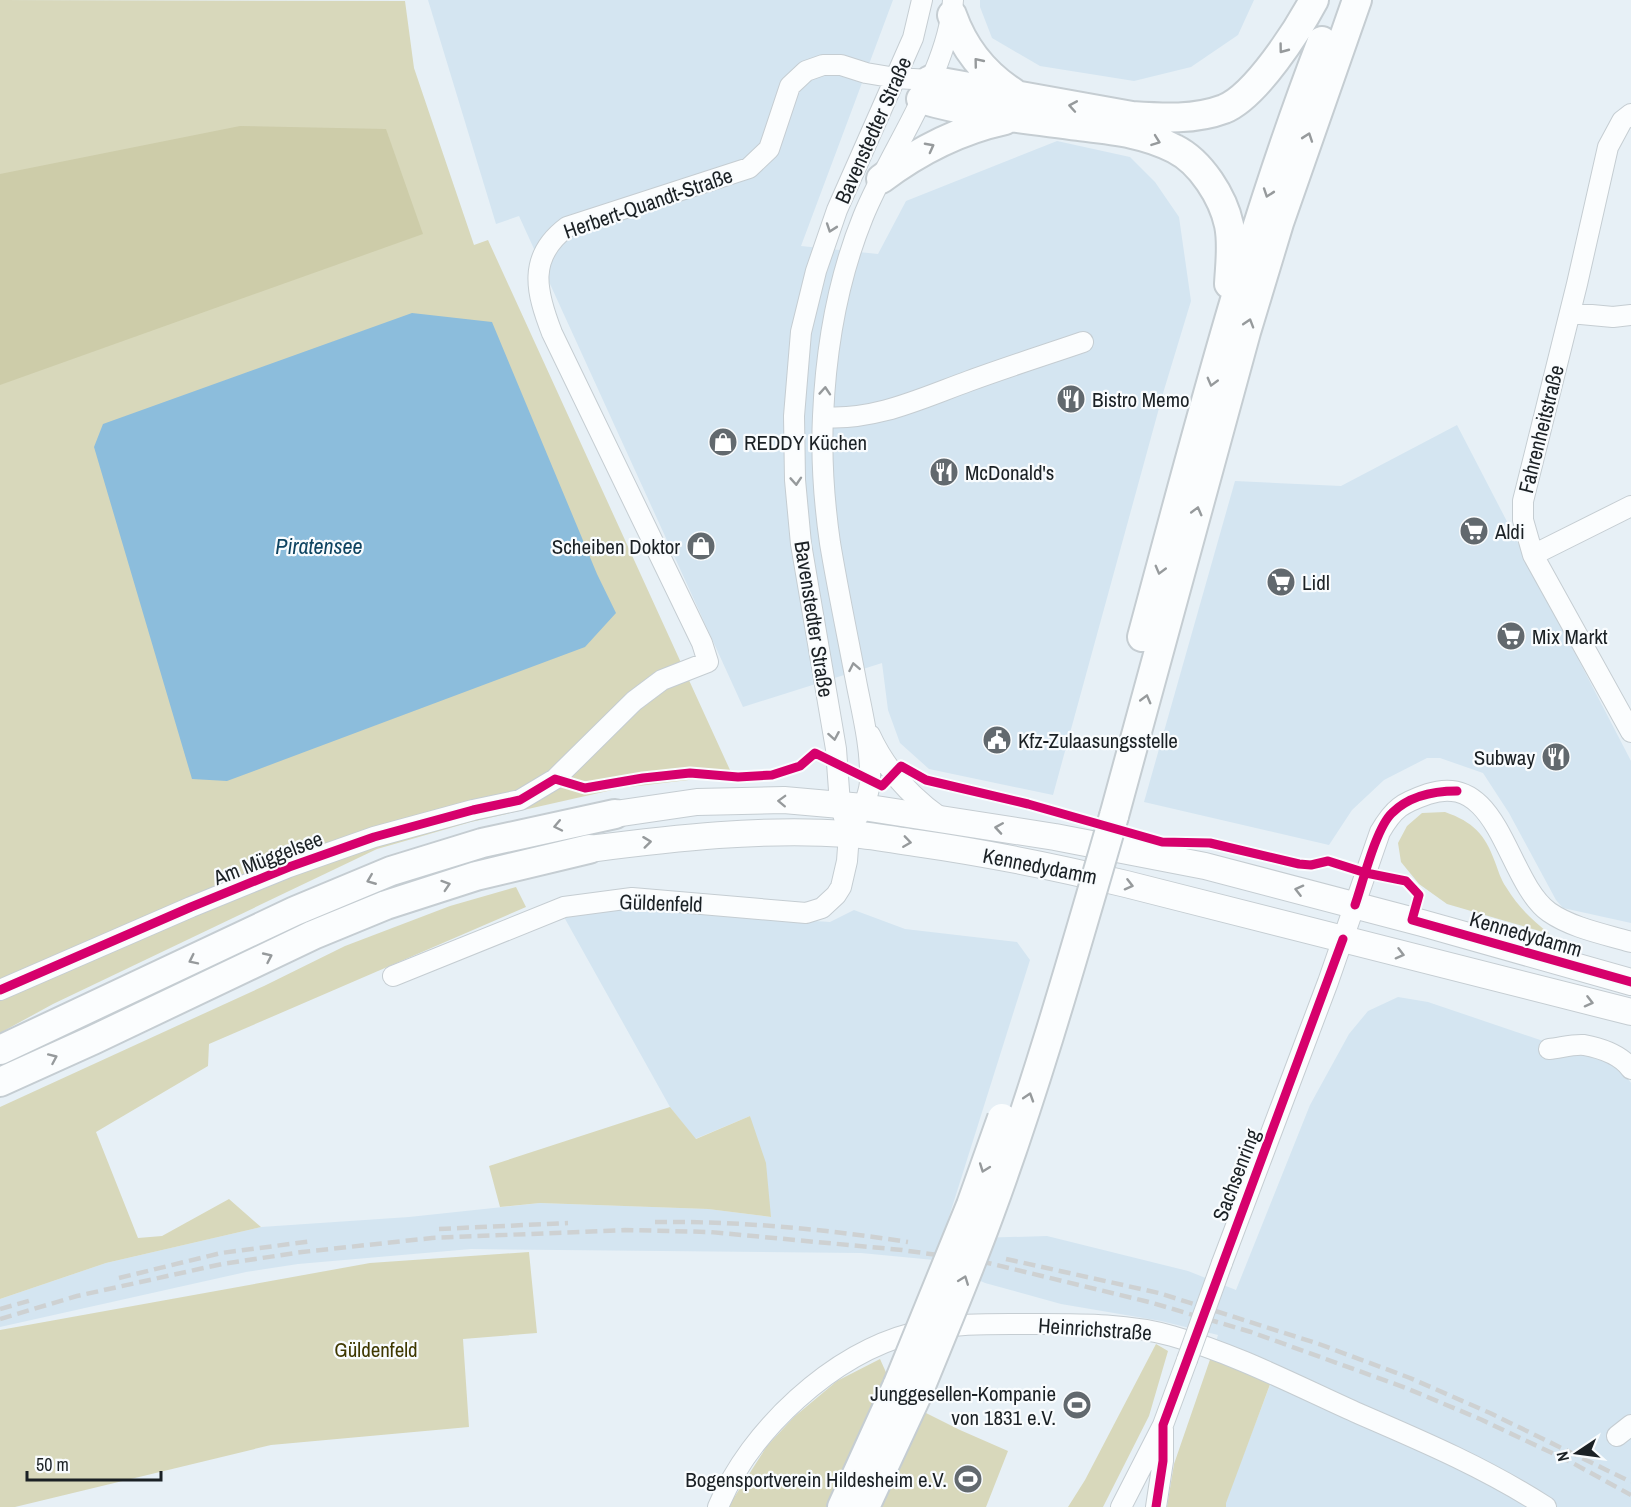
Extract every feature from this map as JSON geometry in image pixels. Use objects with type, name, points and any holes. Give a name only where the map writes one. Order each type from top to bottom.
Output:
[{"type":"highway","points":[[925,90],[953,107],[1017,107],[1160,118],[1204,115],[1226,108],[1243,97],[1285,47],[1314,0]]},
{"type":"highway","points":[[1104,814],[1227,325],[1295,112],[1338,0]]},
{"type":"highway","points":[[865,1507],[1006,1107],[1055,954],[1104,814],[1272,245],[1357,0]]},
{"type":"highway","points":[[953,8],[966,46],[980,66],[998,83],[1017,107],[1158,141],[1177,150],[1193,163],[1210,183],[1223,206],[1229,226],[1231,246],[1227,325]]},
{"type":"highway","points":[[881,179],[919,153],[940,142],[982,126],[1017,107]]},
{"type":"highway","points":[[0,1050],[295,911],[391,872],[482,843],[615,814]]},
{"type":"highway","points":[[0,1082],[313,935],[387,905],[476,876],[589,849]]},
{"type":"highway","points":[[842,1507],[908,1389]]},
{"type":"main road","name":"Kennedydamm","points":[[615,814],[697,802],[784,800],[851,805],[1055,837],[1204,866],[1355,905],[1631,982]]},
{"type":"main road","name":"Kennedydamm","points":[[589,849],[697,836],[794,833],[849,834],[944,847],[1052,866],[1631,1012]]},
{"type":"street","name":"Bavenstedter Straße","points":[[849,834],[851,805],[836,749],[801,544],[795,480],[794,416],[801,332],[816,271],[837,210],[913,38],[921,0]]},
{"type":"street","name":"Bavenstedter Straße","points":[[851,805],[870,781],[865,724],[830,542],[824,477],[823,417],[829,337],[842,277],[863,217],[943,51],[953,8]]},
{"type":"street","name":"Herbert-Quandt-Straße","points":[[708,662],[702,643],[544,314],[537,277],[543,254],[555,236],[567,227],[749,168],[769,149],[790,86],[806,71],[823,65],[841,65],[866,73],[896,78]]},
{"type":"street","points":[[896,78],[925,90]]},
{"type":"street","name":"Fahrenheitstraße","points":[[1631,114],[1622,121],[1608,147],[1570,313],[1523,501],[1523,520],[1533,555],[1631,732]]},
{"type":"street","points":[[1570,313],[1614,317],[1631,315]]},
{"type":"street","points":[[823,417],[864,415],[900,407],[1083,342]]},
{"type":"street","points":[[1533,555],[1631,506]]},
{"type":"street","name":"Am Müggelsee","points":[[0,990],[289,867],[374,837],[473,810],[520,800],[555,779],[634,701],[662,680],[708,662]]},
{"type":"street","points":[[865,724],[877,751],[893,774],[925,807],[944,819]]},
{"type":"street","name":"Sachsenring","points":[[1121,1507],[1163,1425],[1343,939],[1380,832],[1391,813],[1410,800],[1437,791],[1457,791],[1470,797],[1487,813],[1528,888],[1548,911],[1576,925],[1631,942]]},
{"type":"street","name":"Güldenfeld","points":[[393,976],[564,907],[632,898],[799,913],[814,911],[834,899],[841,887],[847,861],[849,834]]},
{"type":"street","points":[[1550,1049],[1582,1045],[1615,1055],[1631,1069]]},
{"type":"street","name":"Heinrichstraße","points":[[718,1507],[740,1467],[780,1416],[826,1375],[852,1358],[914,1332],[992,1324],[1078,1324],[1124,1328],[1171,1336],[1276,1375],[1434,1446],[1546,1507]]},
{"type":"street","points":[[1156,1507],[1163,1461],[1163,1425]]},
{"type":"shaded area","points":[[428,0],[893,0],[801,246],[878,254],[906,201],[1057,141],[1130,157],[1155,182],[1179,217],[1191,301],[1164,390],[1053,795],[929,769],[900,743],[888,710],[882,663],[743,707],[519,216],[496,224]]},
{"type":"shaded area","points":[[980,0],[1254,0],[1238,35],[1191,67],[1134,81],[1040,66],[992,38],[980,7]]},
{"type":"shaded area","points":[[1457,425],[1631,761],[1631,923],[1563,908],[1556,900],[1509,813],[1483,773],[1440,758],[1427,758],[1384,780],[1352,810],[1329,845],[1144,802],[1235,481],[1341,486]]},
{"type":"shaded area","points":[[624,908],[830,922],[854,910],[905,929],[1017,942],[1030,960],[942,1239],[1047,1236],[1188,1271],[1236,1290],[1310,1105],[1349,1034],[1368,1011],[1398,997],[1428,1002],[1620,1067],[1631,1083],[1631,1507],[1226,1507],[1225,1503],[1275,1372],[1214,1348],[1218,1335],[1161,1321],[1061,1304],[985,1283],[934,1260],[861,1253],[471,1249],[298,1264],[246,1272],[0,1327],[0,1299],[106,1263],[261,1227],[409,1217],[540,1203],[708,1209],[771,1217],[750,1116],[695,1139],[670,1107],[564,917]]},
{"type":"green space","points":[[0,0],[405,1],[414,68],[474,245],[488,240],[735,781],[697,779],[621,788],[471,822],[377,849],[53,1004],[0,1033]]},
{"type":"green space","points":[[240,126],[386,129],[423,234],[0,385],[0,174]]},
{"type":"green space","points":[[1445,812],[1463,820],[1477,830],[1487,844],[1511,894],[1526,913],[1550,934],[1447,904],[1419,884],[1401,862],[1398,843],[1407,826],[1422,813]]},
{"type":"green space","points":[[516,887],[526,907],[209,1044],[208,1066],[96,1132],[138,1238],[162,1236],[229,1199],[261,1227],[106,1263],[0,1299],[0,1107],[264,986],[345,946],[450,906]]},
{"type":"green space","points":[[670,1107],[696,1139],[750,1116],[766,1163],[771,1217],[708,1209],[540,1203],[500,1207],[489,1166]]},
{"type":"green space","name":"Güldenfeld","points":[[529,1252],[537,1333],[463,1339],[469,1427],[271,1445],[15,1507],[0,1507],[0,1330],[370,1263]]},
{"type":"green space","points":[[1156,1344],[1168,1351],[1149,1416],[1103,1507],[1068,1507],[1085,1480]]},
{"type":"green space","points":[[1214,1348],[1275,1371],[1226,1507],[1167,1507],[1174,1464]]},
{"type":"green space","points":[[880,1359],[898,1399],[1008,1451],[986,1507],[728,1507],[767,1446],[794,1417],[837,1381]]},
{"type":"water","name":"Piratensee","points":[[412,313],[492,322],[597,574],[616,613],[585,647],[227,781],[192,779],[94,447],[103,424]]},
{"type":"railway","points":[[655,1222],[782,1227],[908,1242]]},
{"type":"railway","points":[[439,1229],[568,1223]]},
{"type":"railway","points":[[0,1319],[77,1296],[222,1264],[302,1252],[432,1238],[625,1230],[710,1232],[902,1250],[980,1261],[1149,1302],[1251,1332],[1406,1388],[1480,1419],[1569,1461],[1631,1495]]},
{"type":"railway","points":[[119,1278],[221,1253],[313,1241]]},
{"type":"railway","points":[[1006,1259],[1159,1293],[1319,1344],[1410,1378],[1490,1413],[1631,1482]]},
{"type":"railway","points":[[0,1309],[32,1300]]},
{"type":"cycle path","points":[[0,990],[289,867],[374,837],[473,810],[520,800],[555,779],[585,788],[690,773],[738,777],[772,775],[800,766],[815,753],[882,786],[901,766],[926,780],[1028,804],[1162,842],[1210,843],[1299,864],[1311,865],[1328,861],[1366,873],[1406,881],[1419,895],[1412,920],[1631,982]]},
{"type":"cycle path","points":[[1355,905],[1375,843],[1392,813],[1406,802],[1422,796],[1457,791]]},
{"type":"cycle path","points":[[1156,1507],[1163,1461],[1163,1425],[1343,939]]},
{"type":"place","name":"Bistro Memo","points":[[1071,399]]},
{"type":"place","name":"REDDY Küchen","points":[[723,442]]},
{"type":"place","name":"McDonald's","points":[[944,472]]},
{"type":"place","name":"Aldi","points":[[1474,531]]},
{"type":"place","name":"Scheiben Doktor","points":[[701,546]]},
{"type":"place","name":"Lidl","points":[[1281,582]]},
{"type":"place","name":"Mix Markt","points":[[1511,636]]},
{"type":"place","name":"Kfz-Zulaasungsstelle","points":[[997,740]]},
{"type":"place","name":"Subway","points":[[1556,757]]},
{"type":"place","name":"Junggesellen-Kompanie von 1831 e.V.","points":[[1077,1405]]},
{"type":"place","name":"Bogensportverein Hildesheim e.V.","points":[[968,1479]]}]
